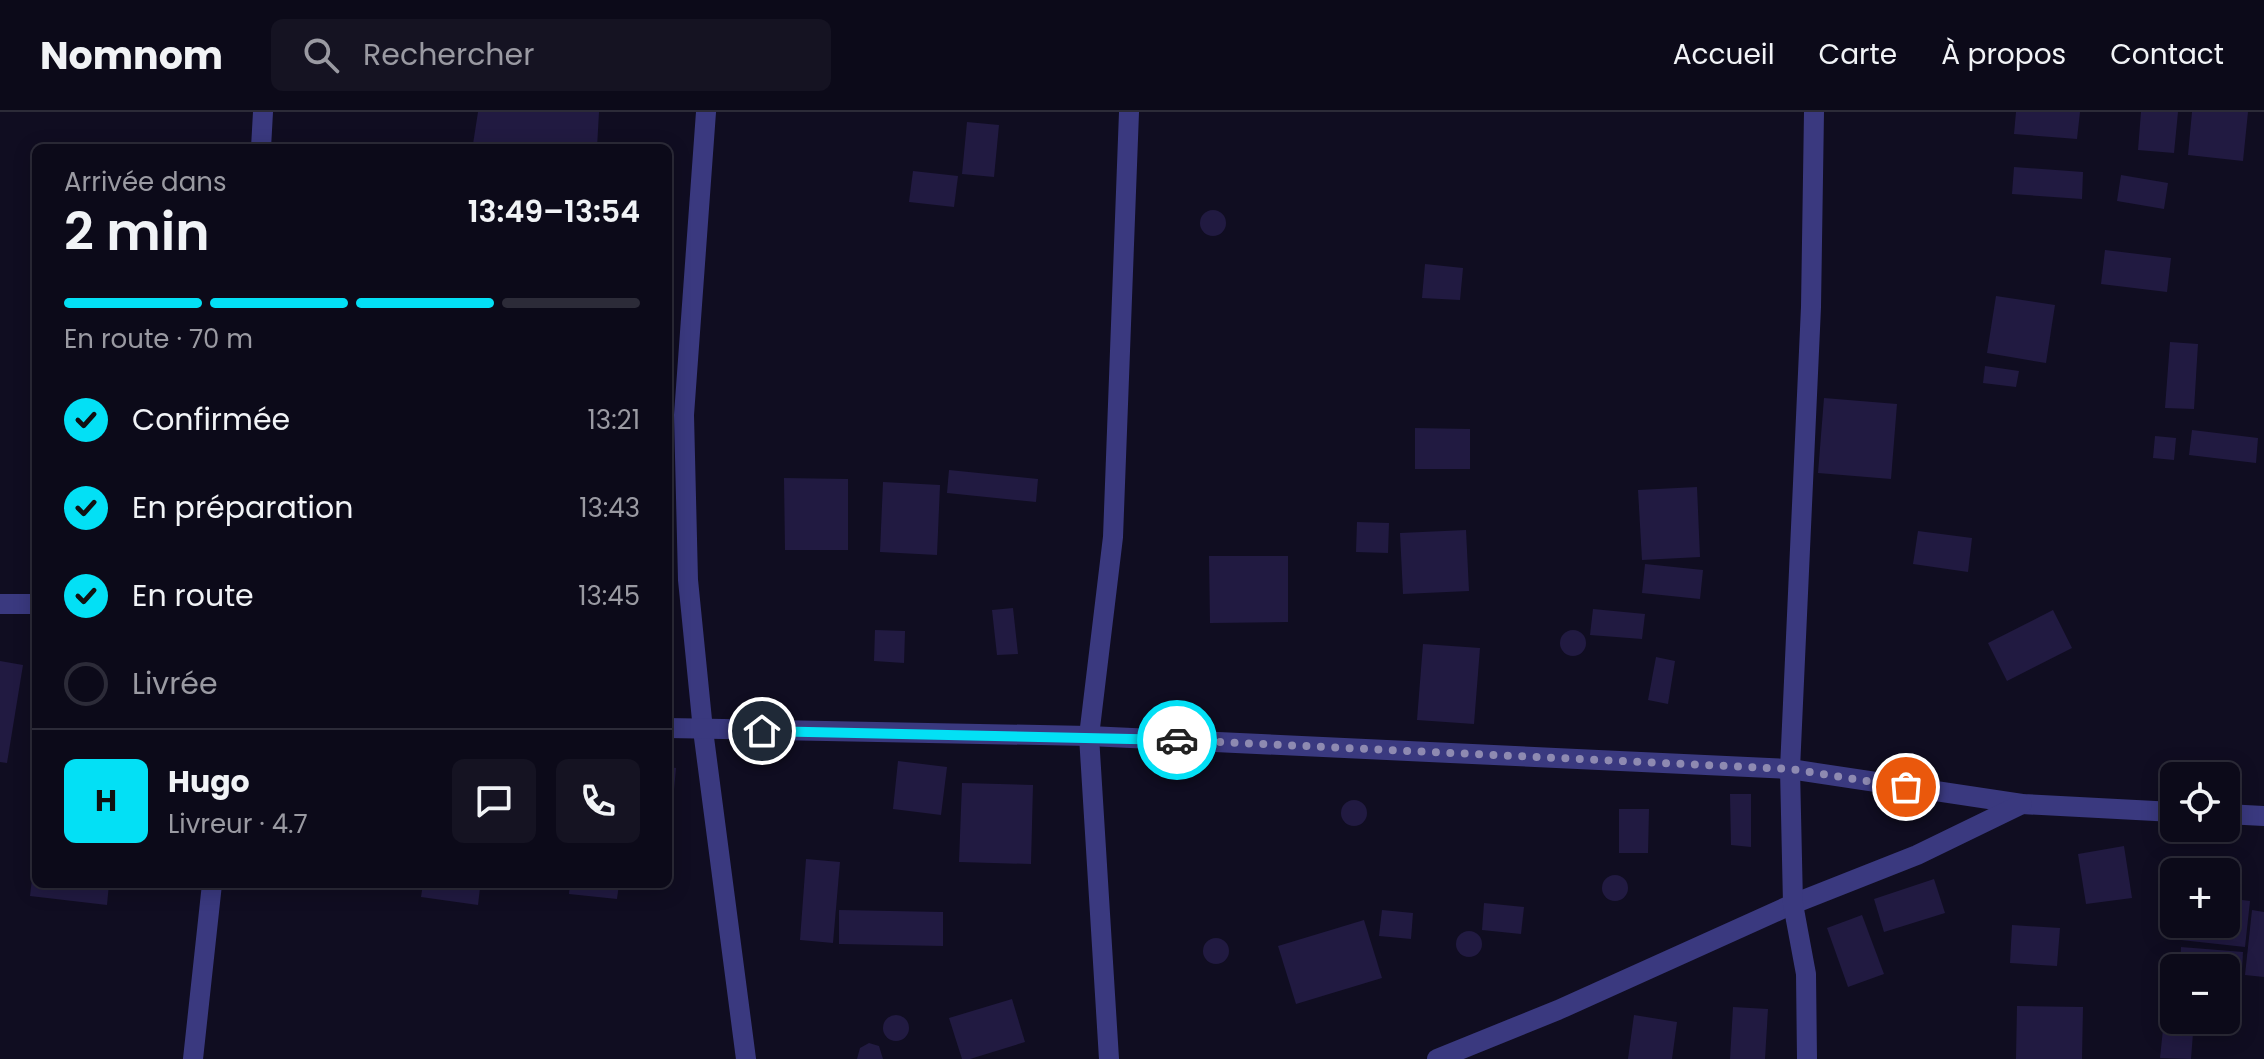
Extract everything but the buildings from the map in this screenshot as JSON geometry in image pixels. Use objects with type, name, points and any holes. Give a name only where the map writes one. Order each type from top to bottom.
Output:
[{"type":"street","points":[[261,144],[263,112]]},
{"type":"street","points":[[706,112],[684,415],[688,580],[703,730],[746,1059]]},
{"type":"street","points":[[1109,1059],[1089,736],[1113,537],[1129,112]]},
{"type":"street","points":[[1807,1059],[1806,974],[1793,904],[1790,769],[1811,307],[1814,112]]},
{"type":"street","points":[[0,604],[32,604]]},
{"type":"street","points":[[672,728],[1089,736],[1790,769],[2022,804],[2160,811]]},
{"type":"street","points":[[1437,1059],[1558,1010],[1793,904],[1917,855],[2022,804]]},
{"type":"street","points":[[2240,815],[2264,816]]},
{"type":"street","points":[[193,1059],[212,888]]},
{"type":"way so far","points":[[1177,740],[1790,769],[1906,787]]},
{"type":"route","points":[[762,731],[1177,740]]}]
